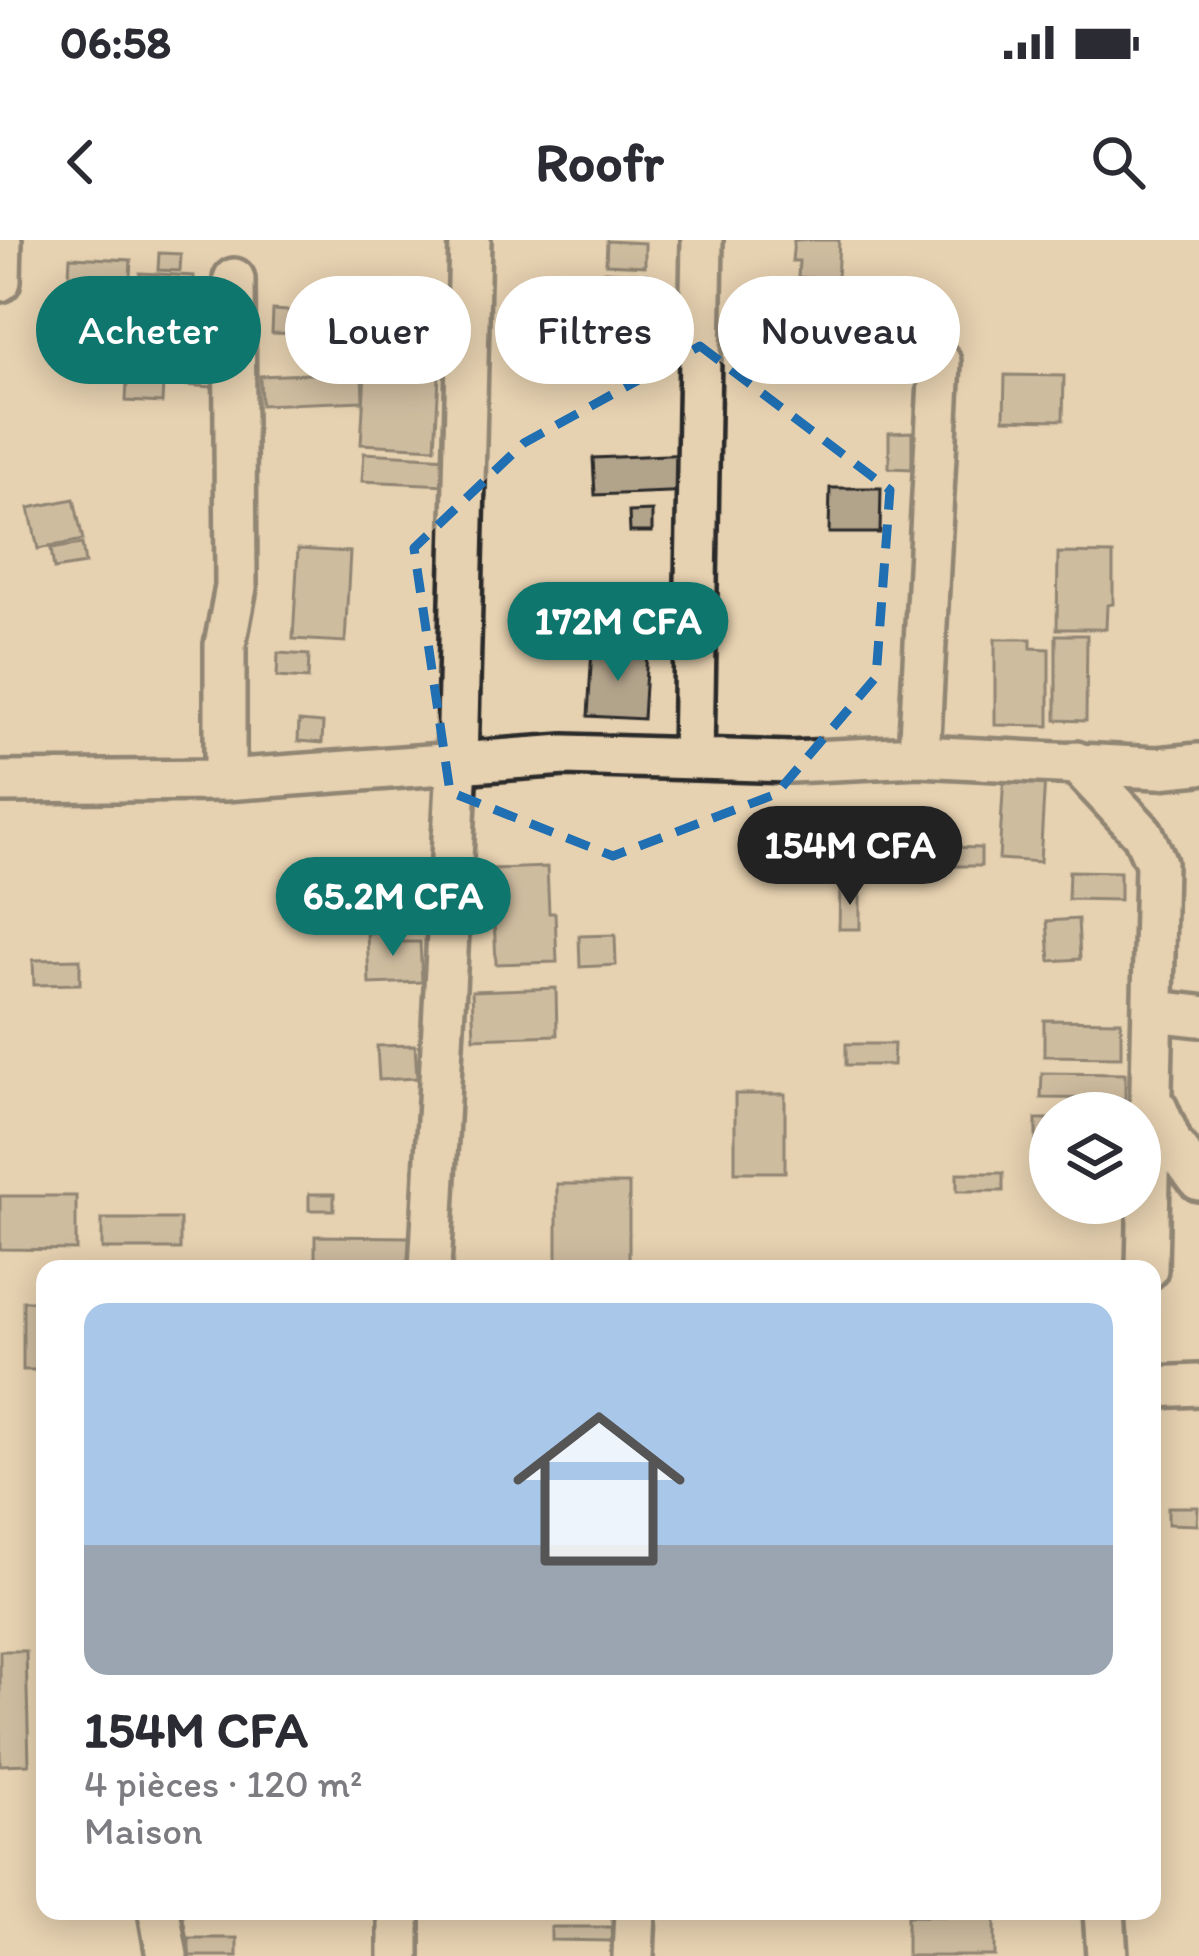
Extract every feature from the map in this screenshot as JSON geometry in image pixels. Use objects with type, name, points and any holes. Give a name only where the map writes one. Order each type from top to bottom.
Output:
[{"type":"street","points":[[0,281],[1,240]]},
{"type":"street","points":[[430,1260],[457,764],[470,240]]},
{"type":"street","points":[[693,757],[702,240]]},
{"type":"street","points":[[225,780],[225,645],[236,587],[235,384]]},
{"type":"street","points":[[919,756],[939,384]]},
{"type":"street","points":[[0,782],[225,780],[565,755],[790,762],[919,756],[1158,768],[1199,764]]},
{"type":"street","points":[[1076,762],[1151,846],[1156,863],[1153,1092]]},
{"type":"street","points":[[1155,1011],[1199,1016]]},
{"type":"street","points":[[1161,1118],[1172,1144],[1199,1180]]},
{"type":"street","points":[[1148,1260],[1149,1224]]},
{"type":"street","points":[[1161,1387],[1199,1385]]},
{"type":"street","points":[[160,1920],[167,1956]]},
{"type":"street","points":[[398,1920],[399,1956]]},
{"type":"street","points":[[633,1956],[635,1920]]},
{"type":"street","points":[[1105,1920],[1107,1956]]},
{"type":"highlighted area","points":[[700,346],[890,490],[876,677],[776,794],[613,856],[450,792],[414,548],[524,443]]},
{"type":"building","points":[[794,240],[839,240],[837,276],[798,276],[799,261],[792,261]]},
{"type":"building","points":[[607,241],[645,243],[645,266],[606,264]]},
{"type":"building","points":[[159,253],[181,254],[180,271],[158,270]]},
{"type":"building","points":[[70,257],[131,260],[130,276],[69,276]]},
{"type":"building","points":[[605,271],[647,274],[647,276],[605,276]]},
{"type":"building","points":[[273,310],[285,311],[285,333],[272,333]]},
{"type":"building","points":[[285,375],[285,384],[362,384],[363,401],[261,405],[261,376]]},
{"type":"building","points":[[1005,375],[1064,376],[1063,420],[1004,419]]},
{"type":"building","points":[[127,384],[163,384],[162,403],[126,401]]},
{"type":"building","points":[[165,384],[229,384],[229,388]]},
{"type":"building","points":[[364,384],[439,384],[435,448],[361,444]]},
{"type":"building","points":[[912,432],[912,469],[889,468],[889,433]]},
{"type":"building","points":[[364,453],[448,458],[446,485],[362,481]]},
{"type":"building","points":[[691,454],[693,491],[595,495],[593,458]]},
{"type":"building","points":[[830,488],[881,488],[880,533],[829,533]]},
{"type":"building","points":[[74,499],[83,540],[38,549],[29,508]]},
{"type":"building","points":[[652,511],[652,532],[630,532],[629,512]]},
{"type":"building","points":[[82,544],[85,564],[54,569],[51,549]]},
{"type":"building","points":[[298,549],[350,552],[345,642],[293,639]]},
{"type":"building","points":[[1058,553],[1113,554],[1113,604],[1107,605],[1106,629],[1057,629]]},
{"type":"building","points":[[1056,635],[1087,635],[1086,721],[1056,720]]},
{"type":"building","points":[[995,639],[1031,639],[1031,648],[1049,649],[1049,726],[995,725]]},
{"type":"building","points":[[592,649],[647,652],[643,719],[588,716]]},
{"type":"building","points":[[278,653],[309,655],[308,679],[277,677]]},
{"type":"building","points":[[299,721],[323,723],[322,743],[298,741]]},
{"type":"building","points":[[1004,775],[1045,777],[1040,862],[999,859]]},
{"type":"building","points":[[944,847],[981,848],[981,866],[944,866]]},
{"type":"building","points":[[547,867],[557,962],[496,964],[492,869]]},
{"type":"building","points":[[1069,871],[1120,872],[1120,900],[1068,899]]},
{"type":"building","points":[[840,886],[860,887],[860,929],[839,929]]},
{"type":"building","points":[[1078,919],[1080,959],[1050,961],[1047,921]]},
{"type":"building","points":[[401,931],[401,942],[420,942],[422,982],[369,984],[367,933]]},
{"type":"building","points":[[615,935],[616,965],[580,967],[579,936]]},
{"type":"building","points":[[80,959],[80,984],[34,985],[33,960]]},
{"type":"building","points":[[556,988],[557,1035],[474,1038],[472,991]]},
{"type":"building","points":[[1044,1020],[1121,1021],[1121,1057],[1044,1056]]},
{"type":"building","points":[[846,1044],[894,1044],[893,1065],[846,1065]]},
{"type":"building","points":[[415,1045],[417,1078],[379,1080],[377,1046]]},
{"type":"building","points":[[1042,1073],[1125,1074],[1125,1092],[1041,1092]]},
{"type":"building","points":[[735,1094],[785,1094],[785,1172],[735,1172]]},
{"type":"building","points":[[957,1173],[1003,1173],[1003,1191],[957,1191]]},
{"type":"building","points":[[557,1184],[629,1184],[629,1260],[557,1260]]},
{"type":"building","points":[[309,1194],[334,1194],[334,1210],[309,1210]]},
{"type":"building","points":[[0,1196],[76,1196],[76,1250],[0,1249]]},
{"type":"building","points":[[102,1219],[180,1219],[180,1249],[102,1249]]},
{"type":"building","points":[[315,1236],[411,1237],[411,1260],[315,1260]]},
{"type":"building","points":[[23,1301],[36,1301],[36,1370],[23,1370]]},
{"type":"building","points":[[1168,1507],[1198,1507],[1197,1525],[1168,1524]]},
{"type":"building","points":[[0,1651],[26,1651],[29,1764],[0,1765]]},
{"type":"building","points":[[907,1920],[995,1920],[995,1956],[907,1956]]},
{"type":"building","points":[[551,1927],[611,1927],[612,1941],[551,1940]]},
{"type":"building","points":[[189,1938],[237,1938],[237,1956],[189,1956]]}]
